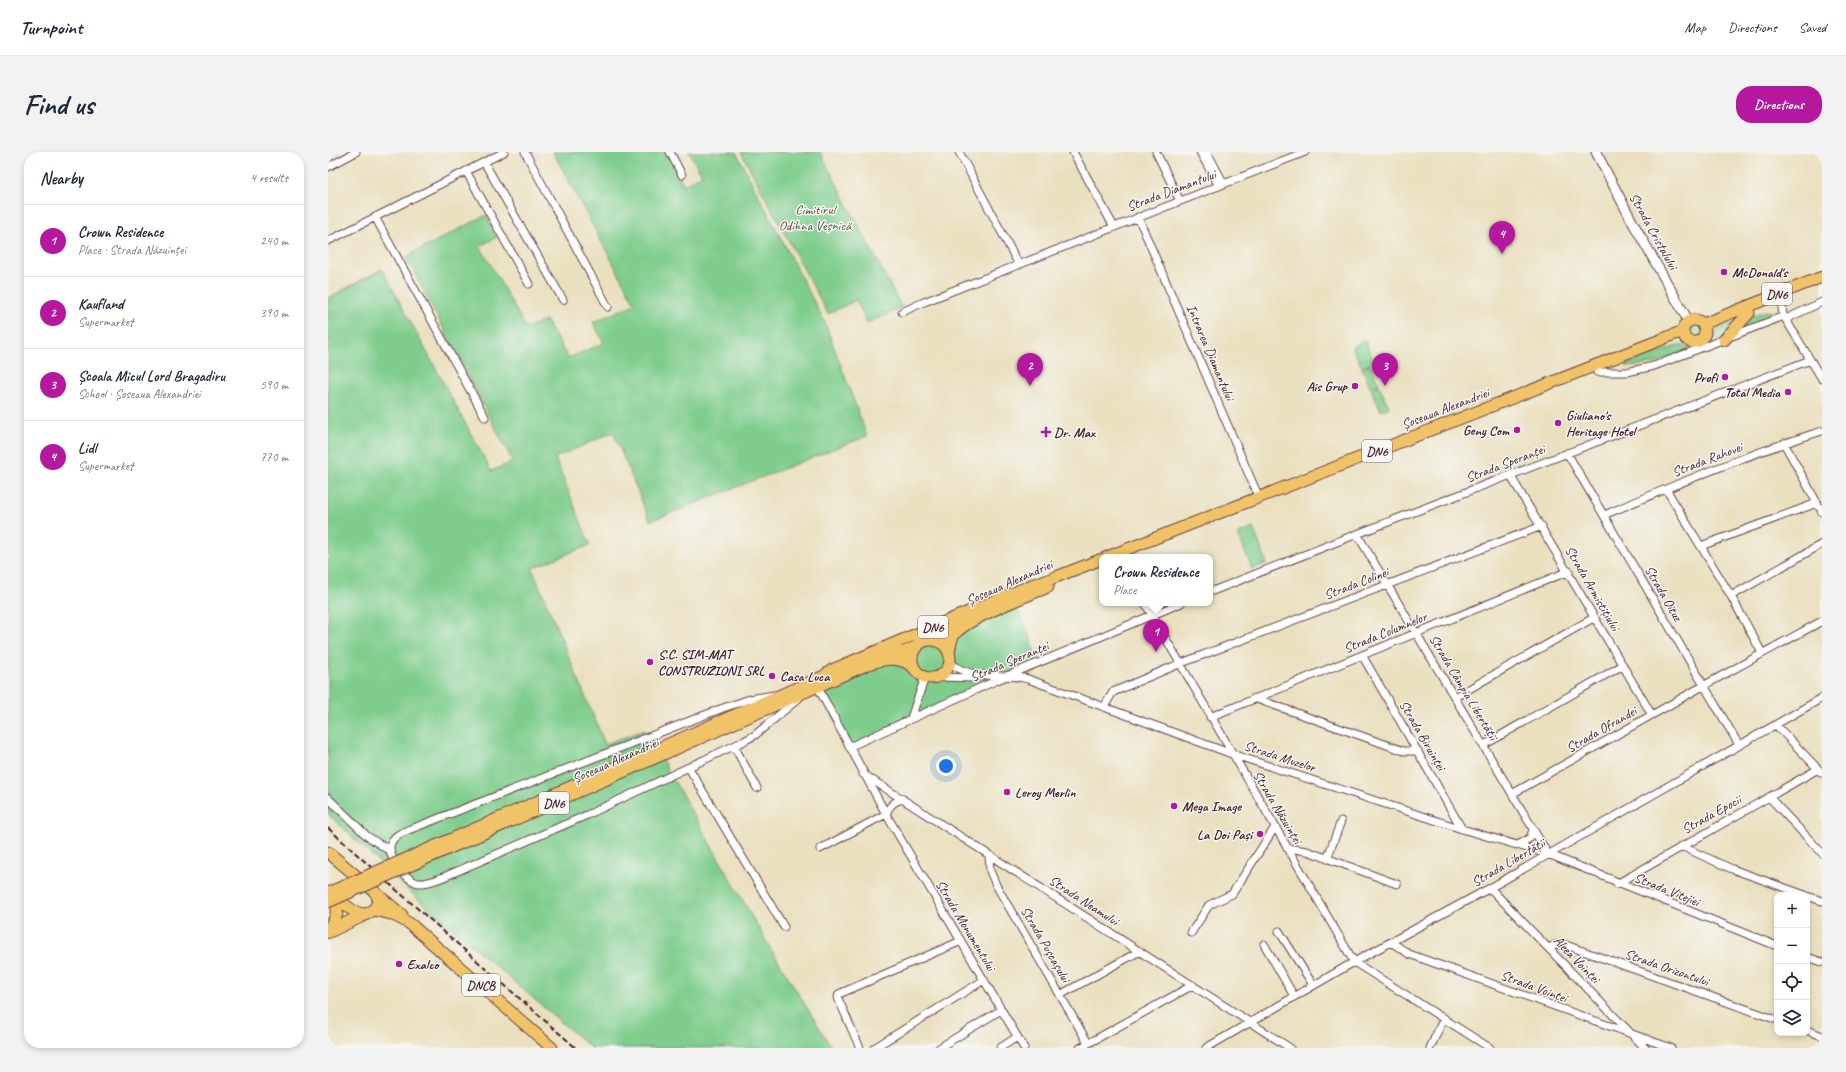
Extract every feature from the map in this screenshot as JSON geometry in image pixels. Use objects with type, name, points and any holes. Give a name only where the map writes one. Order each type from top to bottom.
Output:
[{"type":"highway","points":[[328,929],[336,917],[337,907],[330,895]]},
{"type":"highway","points":[[328,932],[369,912]]},
{"type":"main road","name":"DN6","points":[[1704,327],[1822,277]]},
{"type":"main road","name":"DN6","points":[[1704,327],[1749,313],[1822,285]]},
{"type":"main road","points":[[1724,340],[1749,313]]},
{"type":"main road","name":"DN6","points":[[1689,322],[1695,320],[1704,327]]},
{"type":"main road","points":[[1684,335],[1685,325],[1689,322]]},
{"type":"main road","name":"DN6","points":[[1684,335],[1693,342],[1699,342],[1703,338],[1704,327]]},
{"type":"main road","name":"Șoseaua Alexandriei","points":[[1115,554],[1684,335]]},
{"type":"main road","name":"Șoseaua Alexandriei","points":[[1130,554],[1597,372],[1684,335]]},
{"type":"main road","name":"Șoseaua Alexandriei","points":[[931,640],[946,633],[962,620],[1036,587],[1043,582],[1099,560]]},
{"type":"main road","name":"Șoseaua Alexandriei","points":[[950,658],[954,636],[968,624],[1039,591],[1099,566]]},
{"type":"main road","name":"DN6","points":[[824,676],[839,667],[1027,587],[1043,582]]},
{"type":"main road","name":"DN6","points":[[778,695],[824,676],[877,657],[904,652],[931,640],[942,644],[950,658],[944,673],[939,676]]},
{"type":"main road","name":"DN6","points":[[918,646],[913,656],[914,668],[925,677]]},
{"type":"main road","name":"Șoseaua Alexandriei","points":[[330,895],[879,660],[899,660],[908,663],[914,668]]},
{"type":"main road","points":[[925,677],[939,676]]},
{"type":"main road","name":"Șoseaua Alexandriei","points":[[416,858],[778,695]]},
{"type":"main road","name":"DNCB","points":[[328,852],[333,860],[405,917],[409,923]]},
{"type":"main road","points":[[369,912],[378,902],[377,894]]},
{"type":"main road","name":"DNCB","points":[[330,895],[352,910],[391,914],[409,923],[552,1048]]},
{"type":"street","points":[[328,167],[356,152]]},
{"type":"street","points":[[328,241],[504,152]]},
{"type":"street","points":[[525,152],[608,307]]},
{"type":"street","points":[[670,152],[682,175]]},
{"type":"street","points":[[959,152],[1019,264]]},
{"type":"street","name":"Strada Diamantului","points":[[1073,152],[1114,227]]},
{"type":"street","points":[[1156,152],[1180,201]]},
{"type":"street","points":[[1200,152],[1222,185]]},
{"type":"street","points":[[1207,152],[1222,185]]},
{"type":"street","name":"Strada Cristalului","points":[[1596,152],[1633,223],[1689,322]]},
{"type":"street","name":"Strada Diamantului","points":[[902,312],[1019,264],[1301,153]]},
{"type":"street","points":[[484,162],[562,300]]},
{"type":"street","points":[[466,171],[529,284]]},
{"type":"street","points":[[375,217],[485,417]]},
{"type":"street","name":"Intrarea Diamantului","points":[[1138,217],[1259,498]]},
{"type":"street","points":[[1787,298],[1782,307],[1784,317],[1822,379]]},
{"type":"street","points":[[1597,372],[1617,373],[1643,369],[1724,340],[1822,302]]},
{"type":"street","name":"Strada Speranței","points":[[1213,591],[1810,360]]},
{"type":"street","name":"Strada Rahovei","points":[[1604,515],[1666,489],[1822,431]]},
{"type":"street","points":[[1784,444],[1822,512]]},
{"type":"street","name":"Strada Oituz","points":[[1567,453],[1738,745]]},
{"type":"street","name":"Strada Armistițiului","points":[[1510,475],[1569,571],[1652,715]]},
{"type":"street","points":[[1666,489],[1731,596],[1762,653]]},
{"type":"street","points":[[1701,546],[1817,503]]},
{"type":"street","name":"Strada Colinei","points":[[1104,707],[1113,692],[1179,664],[1542,526]]},
{"type":"street","name":"Strada Câmpia Libertății","points":[[1357,534],[1548,854]]},
{"type":"street","points":[[1731,596],[1822,544]]},
{"type":"street","name":"Strada Columnelor","points":[[1210,717],[1569,571]]},
{"type":"street","name":"Strada Năzuinței","points":[[1147,606],[1179,664],[1354,962]]},
{"type":"street","name":"Strada Speranței","points":[[849,747],[1007,676],[1173,606]]},
{"type":"street","points":[[1455,697],[1595,617]]},
{"type":"street","name":"Strada Ofrandei","points":[[1512,794],[1762,653],[1822,621]]},
{"type":"street","name":"Strada Biruinței","points":[[1362,655],[1462,829]]},
{"type":"street","points":[[950,658],[964,673],[1007,676]]},
{"type":"street","points":[[1484,745],[1623,665]]},
{"type":"street","points":[[939,676],[989,679],[1007,676]]},
{"type":"street","name":"Strada Muzelor","points":[[1007,676],[1028,679],[1232,754],[1462,829],[1548,854]]},
{"type":"street","points":[[911,718],[925,677]]},
{"type":"street","points":[[778,695],[762,696],[723,708],[411,829],[394,838],[390,846],[392,858],[411,881],[418,883],[430,881],[532,840],[689,768],[755,735],[814,688]]},
{"type":"street","name":"Strada Monumentului","points":[[814,688],[886,814],[1024,1048]]},
{"type":"street","points":[[1254,698],[1404,751],[1418,751]]},
{"type":"street","name":"Strada Libertății","points":[[1206,1048],[1313,985],[1490,888],[1822,698]]},
{"type":"street","points":[[1776,725],[1820,771]]},
{"type":"street","points":[[734,746],[757,788]]},
{"type":"street","points":[[689,768],[784,927]]},
{"type":"street","name":"Strada Epocii","points":[[1617,884],[1769,797],[1820,771]]},
{"type":"street","name":"Strada Neamului","points":[[863,774],[1290,1048]]},
{"type":"street","points":[[1769,797],[1822,852]]},
{"type":"street","points":[[328,798],[367,836],[390,851]]},
{"type":"street","points":[[820,849],[886,814],[890,806],[895,801],[903,799]]},
{"type":"street","points":[[1328,858],[1341,821]]},
{"type":"street","points":[[1191,933],[1209,905],[1232,894],[1275,827]]},
{"type":"street","points":[[1518,845],[1530,838],[1533,830]]},
{"type":"street","points":[[1681,846],[1732,869],[1797,892]]},
{"type":"street","points":[[1287,848],[1306,851],[1328,858],[1397,884]]},
{"type":"street","name":"Strada Vitejiei","points":[[1548,854],[1617,884],[1774,945]]},
{"type":"street","name":"Strada Pușcașului","points":[[989,855],[990,871],[996,885],[1088,1044]]},
{"type":"street","name":"Aleea Voinței","points":[[1490,888],[1645,1048]]},
{"type":"street","points":[[1810,896],[1822,901]]},
{"type":"street","points":[[1280,931],[1313,985]]},
{"type":"street","points":[[860,1048],[838,998],[839,994],[961,941]]},
{"type":"street","name":"Strada Voinței","points":[[1391,942],[1409,954],[1671,1048]]},
{"type":"street","points":[[1264,944],[1294,996]]},
{"type":"street","name":"Strada Orizontului","points":[[1549,948],[1555,945],[1563,944],[1774,1019]]},
{"type":"street","points":[[1060,995],[1140,952]]},
{"type":"street","points":[[1810,958],[1822,962]]},
{"type":"street","points":[[1354,962],[1490,1048]]},
{"type":"street","points":[[874,1048],[984,980]]},
{"type":"street","points":[[1080,1048],[1193,985]]},
{"type":"street","points":[[939,1048],[1001,1010]]},
{"type":"street","points":[[1430,1048],[1444,1018]]},
{"type":"street","points":[[1810,1031],[1822,1036]]},
{"type":"street","points":[[1000,1048],[1017,1037]]},
{"type":"green space","points":[[553,152],[666,152],[684,185],[702,175],[689,152],[736,152],[825,323],[867,436],[650,521],[613,432],[555,458],[590,545],[532,568],[605,744],[645,730],[769,946],[832,1048],[591,1048],[419,900],[328,814],[328,298],[382,269],[491,471],[513,462],[406,257],[486,215],[497,237],[480,246],[526,328],[546,320],[568,358],[604,343],[593,322],[635,304]]},
{"type":"green space","name":"Cimitirul Odihna Veșnică","points":[[741,152],[820,152],[902,308],[867,323],[856,300],[828,314]]},
{"type":"green space","points":[[1765,311],[1772,312],[1777,315],[1705,345],[1719,329]]},
{"type":"green space","points":[[1694,323],[1701,328],[1702,331],[1697,338],[1694,339],[1687,334],[1686,331],[1691,324]]},
{"type":"green space","points":[[1365,341],[1374,362],[1362,367],[1352,347]]},
{"type":"green space","points":[[1679,345],[1694,348],[1654,364],[1627,367],[1627,364]]},
{"type":"green space","points":[[1370,365],[1379,384],[1370,387],[1362,368]]},
{"type":"green space","points":[[1379,385],[1389,407],[1381,411],[1371,389]]},
{"type":"green space","points":[[1253,528],[1267,563],[1252,569],[1238,534]]},
{"type":"green space","points":[[1014,602],[1041,662],[849,747],[817,686],[866,665],[913,662],[916,650],[924,643],[929,641],[935,642],[946,648],[954,636]],"holes":[[[950,663],[970,674],[989,679],[940,676],[948,668]]]},
{"type":"railway","points":[[328,828],[576,1048]]},
{"type":"place","name":"Lidl","points":[[1502,254]]},
{"type":"place","name":"McDonald's","points":[[1724,272]]},
{"type":"place","name":"Profi","points":[[1725,377]]},
{"type":"place","name":"Kaufland","points":[[1030,386]]},
{"type":"place","name":"Ais Grup","points":[[1355,386]]},
{"type":"place","name":"Școala Micul Lord Bragadiru","points":[[1385,386]]},
{"type":"place","name":"Total Media","points":[[1788,392]]},
{"type":"place","name":"Giuliano's Heritage Hotel","points":[[1558,423]]},
{"type":"place","name":"Geny Com","points":[[1517,430]]},
{"type":"place","name":"Dr. Max","points":[[1046,432]]},
{"type":"place","name":"Crown Residence","points":[[1156,652]]},
{"type":"place","name":"S.C. SIM-MAT CONSTRUZIONI SRL","points":[[650,662]]},
{"type":"place","name":"Casa Luca","points":[[772,676]]},
{"type":"place","name":"Leroy Merlin","points":[[1007,792]]},
{"type":"place","name":"Mega Image","points":[[1174,806]]},
{"type":"place","name":"La Doi Pași","points":[[1260,834]]},
{"type":"place","name":"Exalco","points":[[399,964]]}]
